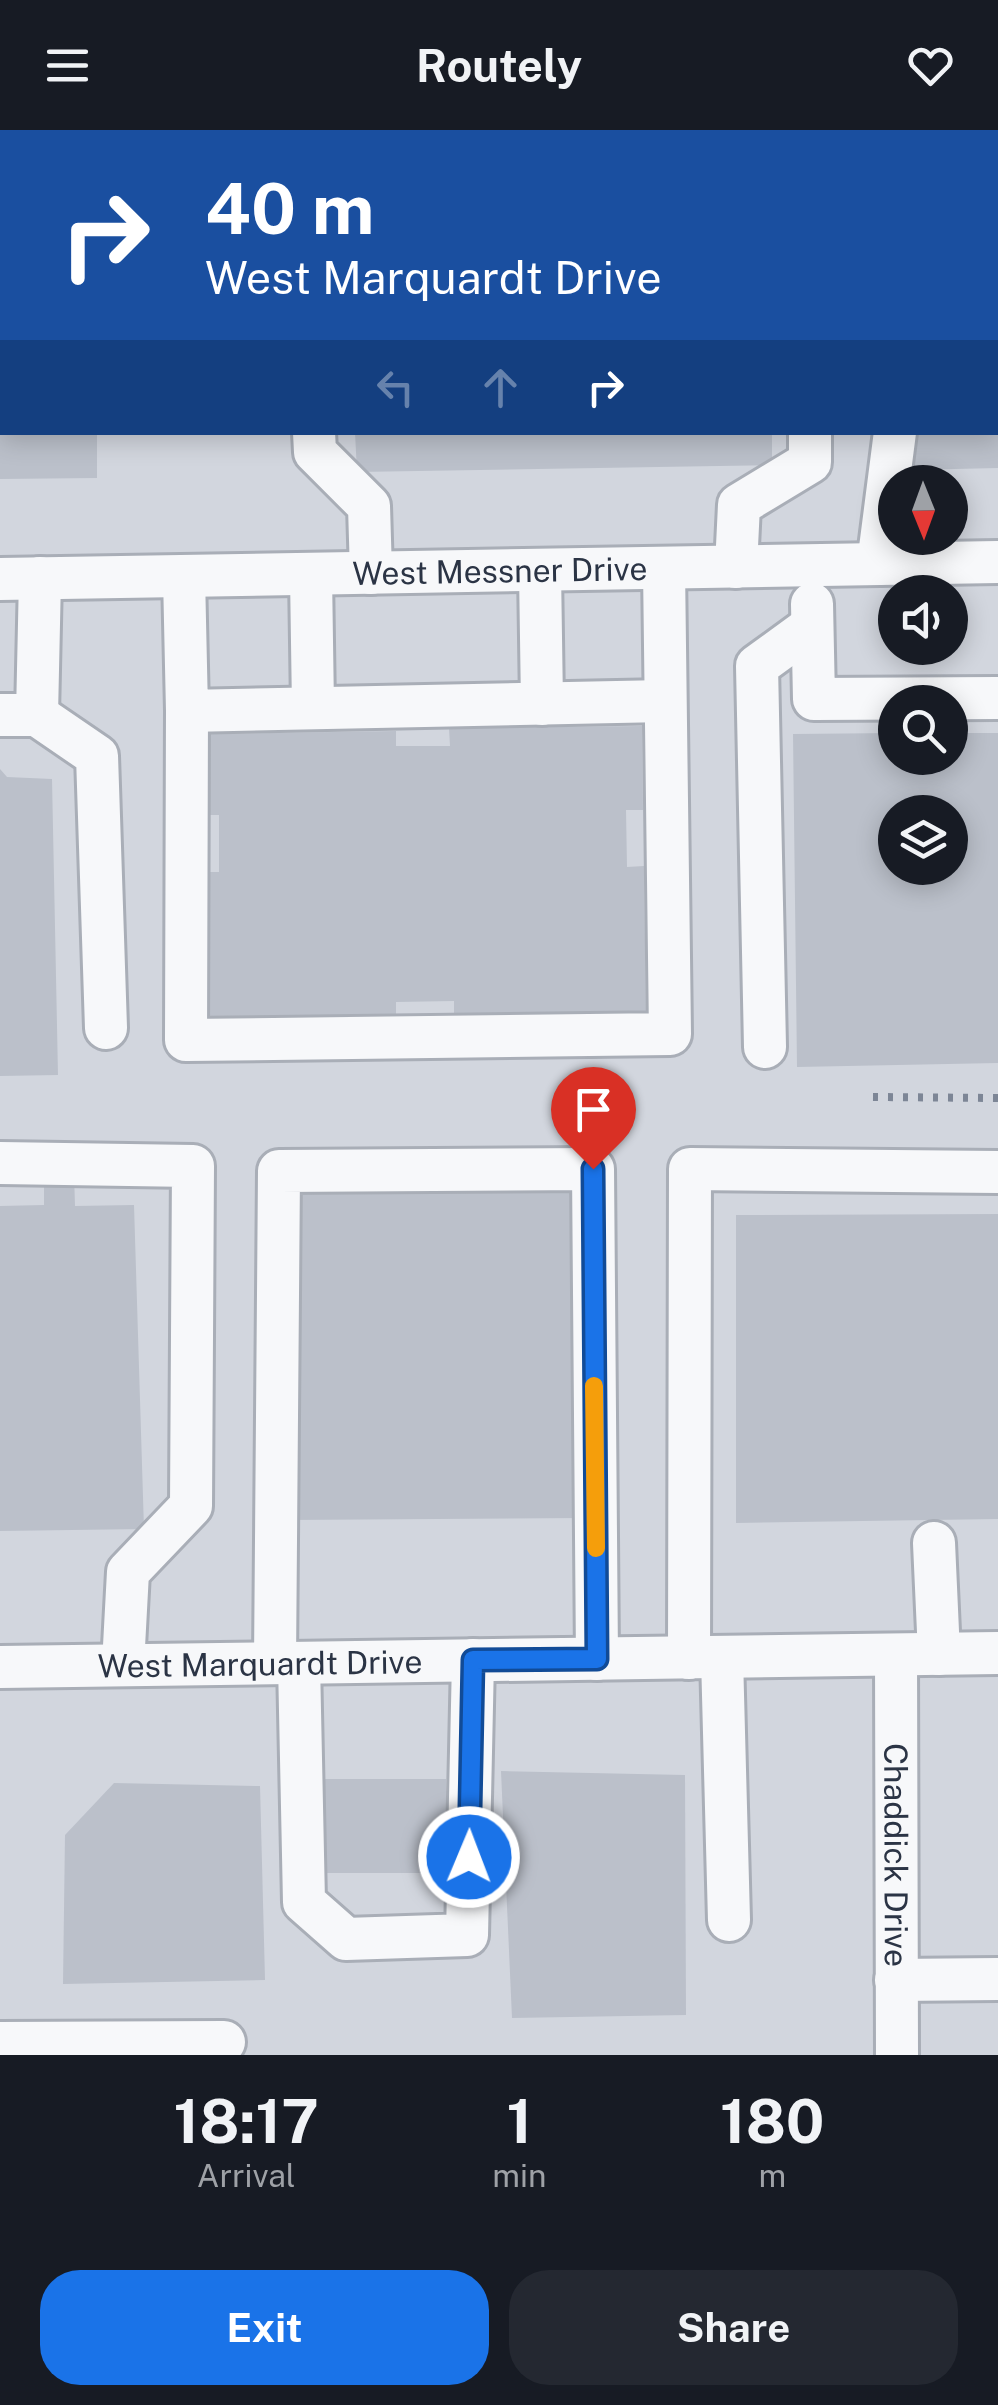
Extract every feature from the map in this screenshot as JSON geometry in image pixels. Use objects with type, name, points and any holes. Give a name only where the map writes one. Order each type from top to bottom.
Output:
[{"type":"street","points":[[314,435],[314,452],[370,506],[372,574]]},
{"type":"street","points":[[736,566],[739,505],[810,462],[810,435]]},
{"type":"street","points":[[878,564],[895,435]]},
{"type":"street","name":"West Messner Drive","points":[[20,578],[998,562]]},
{"type":"street","points":[[810,565],[814,700],[998,698]]},
{"type":"street","points":[[184,576],[186,1040],[670,1034],[664,568]]},
{"type":"street","points":[[540,570],[542,704]]},
{"type":"street","points":[[311,574],[313,708]]},
{"type":"street","points":[[20,578],[18,715],[97,756],[106,1028]]},
{"type":"street","points":[[765,1047],[757,666],[812,626]]},
{"type":"street","points":[[187,711],[666,701]]},
{"type":"street","points":[[0,1163],[193,1166],[191,1506],[128,1572],[123,1665]]},
{"type":"street","points":[[473,1660],[467,1935],[346,1939],[304,1902],[287,1663],[279,1171],[593,1169],[597,1659]]},
{"type":"street","points":[[728,1920],[706,1657],[690,1169],[998,1172]]},
{"type":"street","points":[[934,1543],[939,1654]]},
{"type":"street","name":"West Marquardt Drive","points":[[0,1667],[998,1653]]},
{"type":"street","name":"Chaddick Drive","points":[[896,1655],[896,2055]]},
{"type":"street","points":[[896,1980],[998,1979]]},
{"type":"street","points":[[0,2043],[224,2042]]},
{"type":"shaded area","points":[[0,435],[998,435],[998,2055],[0,2055]]},
{"type":"building","points":[[0,435],[97,435],[97,478],[0,479]]},
{"type":"building","points":[[355,435],[772,435],[772,465],[357,472]]},
{"type":"building","points":[[911,435],[998,435],[998,468],[911,465]]},
{"type":"building","points":[[642,726],[643,810],[626,810],[627,867],[644,866],[646,1014],[454,1017],[454,1001],[396,1002],[396,1019],[208,1021],[206,872],[219,872],[219,815],[203,815],[202,734],[396,731],[396,746],[450,746],[449,728]]},
{"type":"building","points":[[878,733],[878,775],[968,775],[968,733],[998,733],[998,1063],[797,1067],[793,734]]},
{"type":"building","points":[[0,769],[7,777],[52,779],[58,1075],[0,1076]]},
{"type":"building","points":[[44,1174],[74,1174],[75,1206],[134,1205],[144,1529],[0,1531],[0,1206],[44,1205]]},
{"type":"building","points":[[581,1189],[582,1518],[288,1520],[286,1191]]},
{"type":"building","points":[[998,1214],[998,1519],[736,1523],[736,1215]]},
{"type":"building","points":[[501,1771],[685,1775],[686,2015],[512,2018]]},
{"type":"building","points":[[305,1779],[446,1779],[446,1873],[307,1873]]},
{"type":"building","points":[[114,1783],[260,1786],[265,1980],[63,1984],[65,1835]]},
{"type":"railway","points":[[873,1097],[998,1098]]},
{"type":"slow traffic","points":[[594,1386],[596,1548]]},
{"type":"route","points":[[469,1857],[473,1660],[597,1659],[593,1169]]}]
